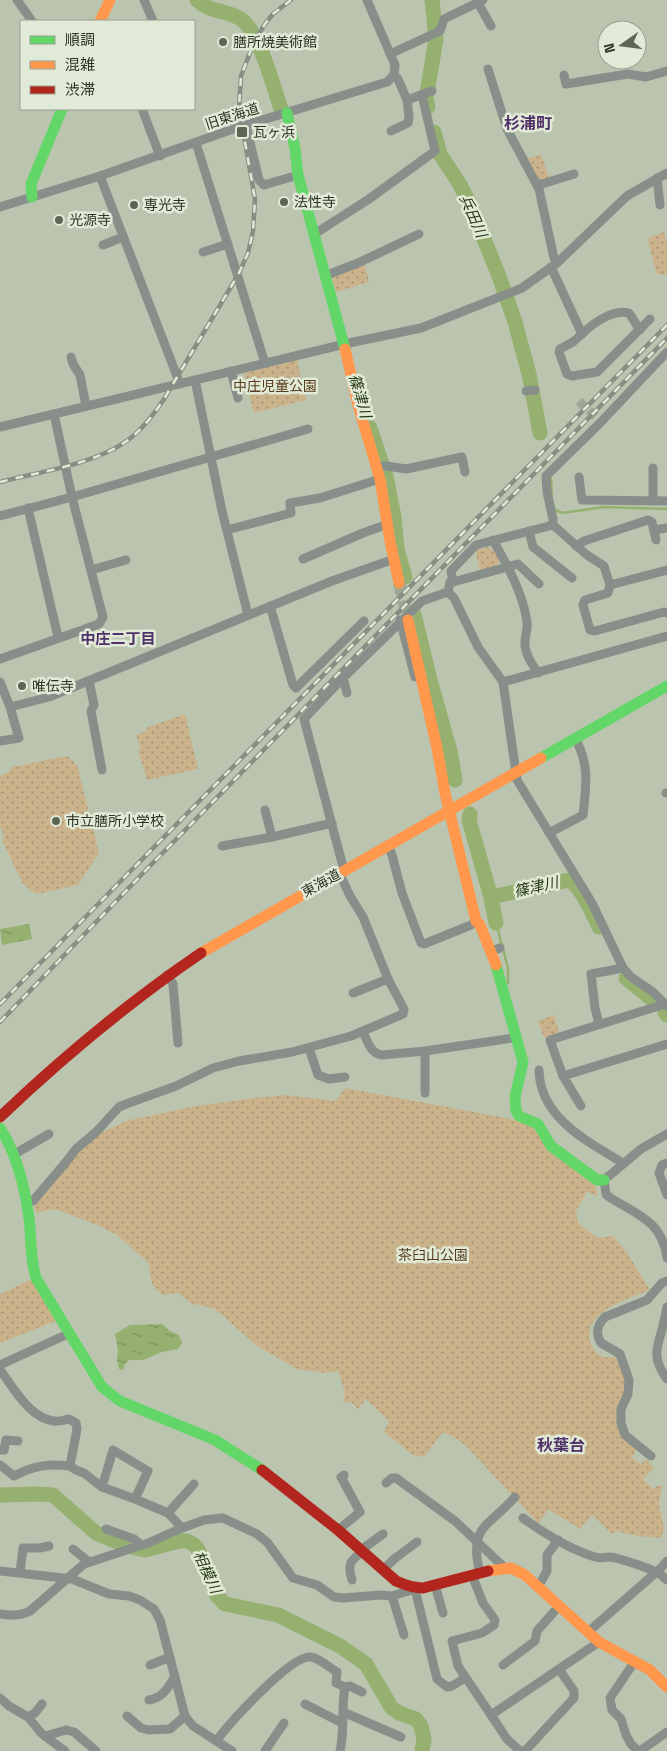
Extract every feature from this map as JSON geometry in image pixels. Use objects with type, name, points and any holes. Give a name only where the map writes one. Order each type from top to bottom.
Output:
[{"type":"main road","points":[[100,20],[110,0]]},
{"type":"main road","points":[[32,197],[31,184],[62,110]]},
{"type":"main road","points":[[287,113],[296,148],[298,175],[328,275],[346,344],[358,405],[368,427],[381,466],[380,479],[399,583]]},
{"type":"main road","points":[[403,620],[429,712],[449,810],[476,921],[495,950],[509,1015],[523,1062],[517,1083],[516,1111],[519,1116],[538,1124],[551,1146],[597,1180],[604,1180]]},
{"type":"main road","name":"東海道","points":[[0,1117],[78,1045],[141,994],[231,934],[667,686]]},
{"type":"main road","points":[[0,1128],[9,1142],[26,1203],[30,1227],[32,1262],[36,1278],[102,1387],[111,1396],[214,1440],[251,1462],[338,1530],[396,1581],[415,1589],[505,1568],[517,1570],[525,1575],[599,1642],[650,1670],[667,1687]]},
{"type":"street","points":[[18,0],[31,20]]},
{"type":"street","points":[[144,0],[153,20]]},
{"type":"street","points":[[366,0],[395,65],[394,76],[398,78],[407,100],[408,123],[391,131]]},
{"type":"street","points":[[390,54],[436,33],[444,19],[481,1],[491,26]]},
{"type":"street","points":[[488,69],[507,129],[539,189],[554,264],[582,334]]},
{"type":"street","points":[[564,75],[566,84],[628,74],[646,77],[667,71]]},
{"type":"street","name":"旧東海道","points":[[0,207],[387,82],[394,76]]},
{"type":"street","points":[[316,233],[369,199],[435,151],[426,93],[407,100]]},
{"type":"street","points":[[142,110],[160,156]]},
{"type":"street","points":[[246,126],[259,180],[264,185],[298,175]]},
{"type":"street","points":[[196,143],[264,363]]},
{"type":"street","points":[[0,427],[264,363],[421,328],[475,305],[522,288],[554,264],[627,196],[667,173]]},
{"type":"street","points":[[536,183],[542,184],[574,174]]},
{"type":"street","points":[[100,176],[180,384]]},
{"type":"street","points":[[657,178],[660,205]]},
{"type":"street","points":[[328,275],[419,234]]},
{"type":"street","points":[[104,245],[124,237]]},
{"type":"street","points":[[203,252],[228,244]]},
{"type":"street","points":[[640,330],[629,313],[622,312],[594,322],[573,342],[562,347],[559,352],[567,374],[572,376],[597,372],[640,330],[650,319]]},
{"type":"street","points":[[667,352],[599,419],[546,476],[553,525],[576,546],[604,566],[610,585],[608,593],[585,600],[583,605],[590,630],[595,632],[664,612],[667,613]]},
{"type":"street","points":[[71,357],[80,375],[86,406]]},
{"type":"street","points":[[231,372],[238,398]]},
{"type":"street","points":[[195,380],[210,458],[248,615]]},
{"type":"street","points":[[0,659],[99,624],[103,617],[72,497],[54,414]]},
{"type":"street","points":[[0,516],[308,429]]},
{"type":"street","points":[[381,466],[406,469],[462,457],[465,472]]},
{"type":"street","points":[[652,468],[653,501]]},
{"type":"street","points":[[579,477],[582,500],[667,501]]},
{"type":"street","points":[[227,530],[291,513],[290,503],[320,498],[380,479]]},
{"type":"street","points":[[28,508],[58,638]]},
{"type":"street","points":[[576,546],[584,541],[648,520],[652,522],[656,540]]},
{"type":"street","points":[[303,559],[388,524]]},
{"type":"street","points":[[453,582],[451,572],[476,544],[553,525]]},
{"type":"street","points":[[654,530],[667,528]]},
{"type":"street","points":[[529,531],[533,547],[572,578]]},
{"type":"street","points":[[493,540],[508,567],[522,604],[527,624],[524,644],[527,654],[538,673]]},
{"type":"street","points":[[10,707],[49,697],[395,554]]},
{"type":"street","points":[[91,570],[126,560]]},
{"type":"street","points":[[448,592],[450,582],[518,564],[539,584]]},
{"type":"street","points":[[610,585],[667,570]]},
{"type":"street","points":[[26,1203],[33,1201],[76,1148],[96,1132],[120,1107],[176,1086],[213,1068],[309,1048],[363,1032],[403,1014],[404,1012],[388,979],[363,917],[353,902],[342,871],[332,823],[304,720],[343,678],[422,601],[448,592]]},
{"type":"street","points":[[448,592],[454,598],[478,647],[503,682],[517,780],[592,903],[622,968],[631,977],[653,992],[666,1005],[550,1040],[563,1076],[581,1106]]},
{"type":"street","points":[[270,606],[293,685],[296,688],[364,621]]},
{"type":"street","points":[[503,682],[667,636]]},
{"type":"street","points":[[343,678],[347,693]]},
{"type":"street","points":[[89,681],[94,705],[91,711],[102,770]]},
{"type":"street","points":[[0,682],[19,738],[0,741]]},
{"type":"street","points":[[549,833],[582,815],[587,775],[575,738]]},
{"type":"street","points":[[265,810],[272,837]]},
{"type":"street","points":[[222,846],[332,823]]},
{"type":"street","points":[[388,845],[402,893],[421,943],[424,944],[471,925],[476,921]]},
{"type":"street","points":[[599,1024],[591,974],[622,968]]},
{"type":"street","points":[[168,975],[173,984],[178,1043]]},
{"type":"street","points":[[353,993],[388,979]]},
{"type":"street","points":[[363,1032],[375,1054],[425,1051],[513,1038],[517,1039]]},
{"type":"street","points":[[563,1076],[667,1044]]},
{"type":"street","points":[[309,1048],[318,1075],[329,1079],[345,1076]]},
{"type":"street","points":[[425,1051],[425,1093]]},
{"type":"street","points":[[539,1070],[539,1079],[548,1105],[559,1117],[580,1137],[624,1162]]},
{"type":"street","points":[[13,1155],[49,1134]]},
{"type":"street","points":[[667,1134],[651,1142],[604,1180],[606,1194],[609,1198],[651,1223],[660,1234],[665,1241],[667,1258]]},
{"type":"street","points":[[667,1162],[662,1165],[659,1173],[667,1195]]},
{"type":"street","points":[[645,1454],[625,1436],[621,1423],[621,1409],[628,1394],[630,1384],[623,1359],[620,1354],[601,1343],[597,1331],[604,1317],[646,1300],[662,1283],[667,1281]]},
{"type":"street","points":[[667,1307],[666,1322],[655,1355],[659,1368],[667,1379]]},
{"type":"street","points":[[0,1365],[70,1333]]},
{"type":"street","points":[[0,1370],[37,1414],[56,1422],[69,1419],[76,1423],[77,1429],[70,1466]]},
{"type":"street","points":[[0,1450],[4,1450],[6,1440],[18,1441]]},
{"type":"street","points":[[102,1487],[113,1450],[148,1472],[135,1499]]},
{"type":"street","points":[[0,1464],[14,1476],[35,1466],[56,1464],[70,1466],[84,1473],[102,1487],[168,1513],[182,1528]]},
{"type":"street","points":[[338,1530],[360,1512],[341,1477],[344,1475]]},
{"type":"street","points":[[386,1484],[392,1478],[396,1478],[455,1521],[505,1568]]},
{"type":"street","points":[[168,1513],[194,1484]]},
{"type":"street","points":[[515,1497],[503,1511],[481,1529],[476,1540],[476,1574],[483,1603],[495,1620],[494,1625],[482,1633],[452,1641],[458,1666],[465,1678],[507,1739],[520,1751]]},
{"type":"street","points":[[0,1614],[12,1616],[30,1611],[84,1564],[140,1546],[204,1520],[223,1518],[257,1534],[267,1542],[293,1578],[317,1585],[334,1597],[392,1596],[415,1589],[438,1679],[447,1687],[465,1678]]},
{"type":"street","points":[[523,1518],[547,1536],[596,1557],[603,1559],[610,1557],[657,1572],[667,1580]]},
{"type":"street","points":[[106,1528],[134,1539],[140,1546]]},
{"type":"street","points":[[352,1580],[350,1565],[352,1559],[383,1534]]},
{"type":"street","points":[[538,1587],[547,1571],[547,1555],[558,1540]]},
{"type":"street","points":[[383,1570],[417,1542]]},
{"type":"street","points":[[20,1572],[23,1548],[50,1546]]},
{"type":"street","points":[[73,1549],[89,1562]]},
{"type":"street","points":[[588,1632],[667,1561]]},
{"type":"street","points":[[0,1571],[72,1579],[109,1594],[129,1596],[140,1600],[154,1610],[158,1614],[185,1716],[192,1726],[232,1751]]},
{"type":"street","points":[[435,1585],[443,1614]]},
{"type":"street","points":[[392,1596],[404,1635]]},
{"type":"street","points":[[503,1665],[535,1641],[537,1631],[558,1606]]},
{"type":"street","points":[[491,1715],[599,1642]]},
{"type":"street","points":[[150,1665],[170,1657]]},
{"type":"street","points":[[216,1741],[230,1722],[275,1679],[302,1657],[312,1657],[341,1669],[336,1683],[345,1687],[350,1686],[362,1692]]},
{"type":"street","points":[[635,1661],[610,1698],[612,1710],[621,1719],[629,1740],[639,1751],[667,1732]]},
{"type":"street","points":[[525,1751],[574,1698],[574,1690],[558,1668]]},
{"type":"street","points":[[149,1700],[157,1698],[168,1688],[175,1676]]},
{"type":"street","points":[[340,1751],[342,1703],[345,1687]]},
{"type":"street","points":[[0,1698],[9,1706],[28,1717],[45,1736],[65,1751]]},
{"type":"street","points":[[28,1717],[35,1714],[42,1704]]},
{"type":"street","points":[[305,1704],[342,1723]]},
{"type":"street","points":[[343,1712],[401,1737]]},
{"type":"street","points":[[127,1716],[141,1728],[149,1730],[170,1729],[185,1716]]},
{"type":"street","points":[[265,1751],[284,1723]]},
{"type":"street","points":[[45,1736],[66,1730],[74,1732],[96,1751]]},
{"type":"green space","points":[[541,154],[549,178],[543,180],[536,177],[526,159]]},
{"type":"green space","points":[[664,232],[667,244],[667,273],[660,275],[656,272],[648,241],[650,237]]},
{"type":"green space","points":[[364,262],[369,282],[336,292],[332,276]]},
{"type":"green space","name":"中庄児童公園","points":[[297,360],[306,400],[254,413],[244,373]]},
{"type":"green space","points":[[487,547],[493,550],[500,559],[498,566],[480,570],[476,553],[477,550]]},
{"type":"green space","points":[[185,714],[198,769],[147,780],[138,750],[141,749],[136,735],[147,731],[146,728]]},
{"type":"green space","points":[[67,756],[77,765],[99,853],[78,885],[36,894],[23,884],[2,840],[5,838],[0,827],[0,776],[9,772],[12,767]]},
{"type":"green space","points":[[554,1015],[559,1033],[544,1038],[538,1021]]},
{"type":"green space","name":"茶臼山公園","points":[[345,1088],[531,1124],[594,1182],[598,1196],[587,1192],[576,1211],[578,1222],[597,1238],[613,1236],[628,1254],[650,1290],[628,1298],[606,1310],[597,1317],[591,1326],[589,1336],[593,1348],[600,1356],[616,1357],[625,1377],[627,1389],[617,1412],[617,1425],[623,1436],[637,1449],[632,1458],[641,1464],[646,1459],[654,1468],[643,1479],[653,1489],[659,1485],[662,1486],[659,1503],[664,1529],[661,1538],[638,1536],[616,1531],[612,1534],[592,1515],[580,1529],[548,1509],[539,1524],[467,1447],[457,1439],[443,1432],[424,1457],[413,1455],[384,1432],[389,1421],[366,1399],[358,1409],[351,1402],[343,1402],[345,1392],[338,1371],[326,1373],[297,1369],[257,1346],[215,1309],[190,1303],[179,1293],[163,1295],[155,1288],[151,1280],[148,1262],[115,1234],[95,1224],[55,1209],[36,1213],[34,1206],[63,1171],[77,1150],[98,1134],[129,1120],[196,1106],[254,1098],[287,1095],[336,1101]]},
{"type":"green space","points":[[32,1279],[56,1321],[0,1343],[0,1294]]},
{"type":"water","points":[[29,924],[32,939],[2,945],[0,929]]},
{"type":"water","points":[[162,1324],[170,1331],[179,1335],[182,1343],[178,1349],[162,1352],[143,1360],[129,1360],[123,1370],[119,1369],[115,1334],[130,1325]]},
{"type":"waterway","name":"篠津川","points":[[197,0],[207,7],[234,15],[246,24],[253,33],[281,109]]},
{"type":"waterway","name":"兵田川","points":[[428,107],[426,99],[436,39],[432,0]]},
{"type":"waterway","name":"兵田川","points":[[434,132],[440,154],[469,202],[499,276],[515,322],[529,374],[540,433]]},
{"type":"waterway","name":"篠津川","points":[[370,428],[386,476],[394,517],[397,549],[405,577]]},
{"type":"waterway","name":"兵田川","points":[[551,479],[552,497]]},
{"type":"waterway","name":"兵田川","points":[[555,510],[562,513],[604,507],[667,509]]},
{"type":"waterway","name":"篠津川","points":[[414,614],[450,751],[455,780]]},
{"type":"waterway","name":"篠津川","points":[[470,814],[469,820],[490,894],[496,896],[569,880],[582,894],[599,927]]},
{"type":"waterway","points":[[490,894],[496,923]]},
{"type":"waterway","points":[[496,923],[508,968],[508,983]]},
{"type":"waterway","name":"篠津川","points":[[626,978],[653,1000]]},
{"type":"waterway","name":"相模川","points":[[0,1495],[53,1495],[96,1533],[125,1545],[145,1550],[179,1541],[191,1543],[197,1548],[212,1578],[217,1596],[225,1604],[278,1615],[340,1646],[366,1664],[391,1707],[399,1713],[416,1719],[421,1726],[424,1739],[422,1751]]},
{"type":"tunnel","points":[[579,401],[596,417]]},
{"type":"tunnel","points":[[399,583],[408,620]]},
{"type":"railway","points":[[0,482],[84,461],[115,448],[139,431],[164,399],[238,275],[248,253],[253,231],[255,199],[239,108],[241,76],[254,42],[265,24],[273,14],[291,0]]},
{"type":"railway","points":[[0,1004],[667,325]]},
{"type":"railway","points":[[0,1022],[147,869],[667,338]]},
{"type":"traffic: fast","points":[[32,197],[31,184],[62,110]]},
{"type":"traffic: fast","points":[[287,113],[295,148],[298,175],[345,349]]},
{"type":"traffic: fast","points":[[541,758],[667,686]]},
{"type":"traffic: fast","points":[[496,965],[523,1062],[515,1097],[516,1111],[519,1116],[538,1124],[551,1146],[597,1180],[604,1180]]},
{"type":"traffic: fast","points":[[0,1128],[17,1163],[24,1189],[36,1278],[102,1387],[120,1401],[215,1440],[262,1470]]},
{"type":"traffic: slow","points":[[100,20],[110,0]]},
{"type":"traffic: slow","points":[[345,349],[358,405],[380,479],[399,583]]},
{"type":"traffic: slow","points":[[408,620],[437,748],[445,793],[476,921],[480,925],[496,965]]},
{"type":"traffic: slow","points":[[201,953],[541,758]]},
{"type":"traffic: slow","points":[[488,1571],[511,1568],[525,1575],[599,1642],[650,1670],[667,1687]]},
{"type":"traffic: jam","points":[[0,1117],[97,1031],[201,953]]},
{"type":"traffic: jam","points":[[262,1470],[338,1530],[396,1581],[409,1586],[423,1588],[488,1571]]},
{"type":"place","name":"膳所焼美術館","points":[[223,42]]},
{"type":"place","name":"瓦ヶ浜","points":[[242,132]]},
{"type":"place","name":"法性寺","points":[[284,202]]},
{"type":"place","name":"専光寺","points":[[134,205]]},
{"type":"place","name":"光源寺","points":[[59,220]]},
{"type":"place","name":"唯伝寺","points":[[22,686]]},
{"type":"place","name":"市立膳所小学校","points":[[56,821]]},
{"type":"district","name":"杉浦町","points":[[528,123]]},
{"type":"district","name":"中庄二丁目","points":[[118,639]]},
{"type":"district","name":"秋葉台","points":[[561,1445]]}]
